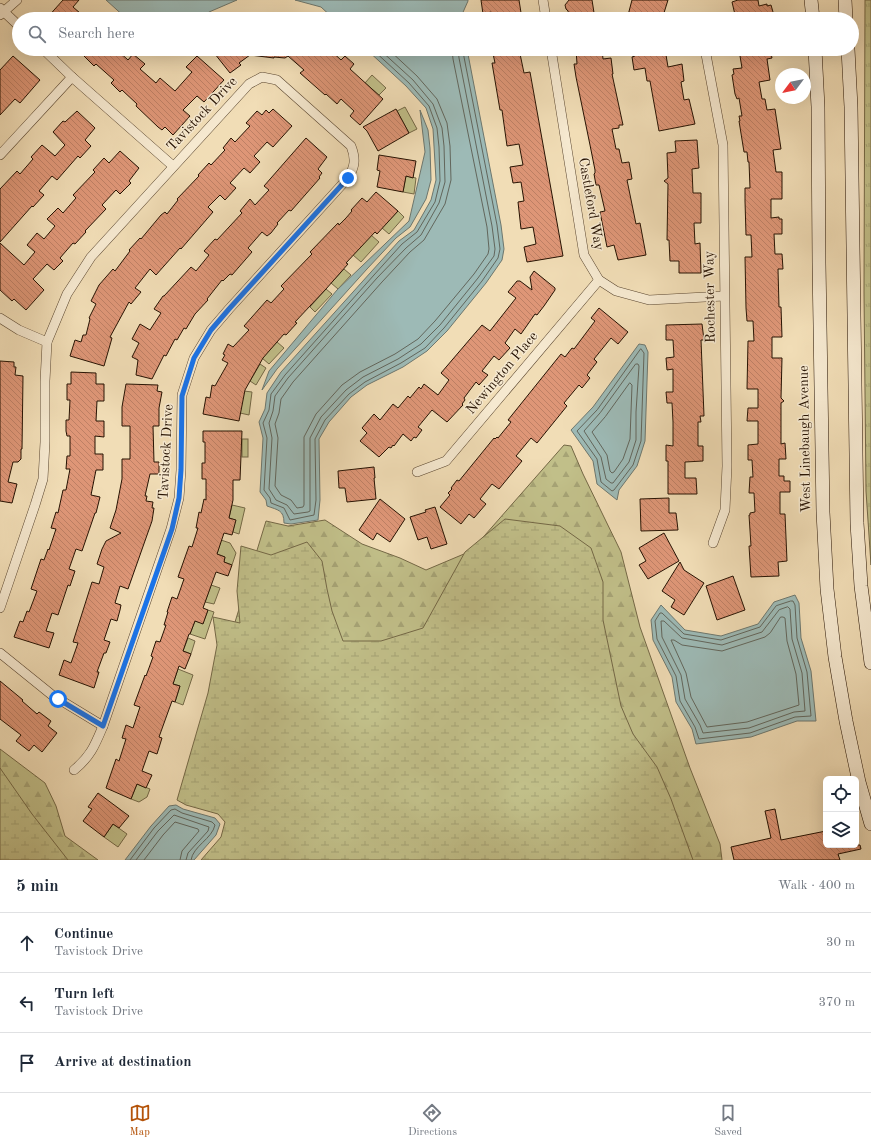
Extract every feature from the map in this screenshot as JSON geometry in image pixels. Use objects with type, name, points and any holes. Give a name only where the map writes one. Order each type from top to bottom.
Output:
[{"type":"main road","points":[[812,0],[813,12]]},
{"type":"main road","points":[[845,0],[846,12]]},
{"type":"main road","name":"West Linebaugh Avenue","points":[[815,56],[818,107],[818,263],[823,512],[827,590],[835,657],[846,721],[867,797],[871,824]]},
{"type":"main road","points":[[848,56],[851,115],[857,523],[861,586],[871,663]]},
{"type":"street","points":[[12,20],[1,11],[17,0]]},
{"type":"street","points":[[543,0],[545,12]]},
{"type":"street","points":[[50,56],[173,166]]},
{"type":"street","name":"Castleford Way","points":[[552,56],[584,255],[599,280],[616,291],[649,300],[724,296]]},
{"type":"street","name":"Rochester Way","points":[[706,56],[723,145],[727,466],[725,510],[713,544]]},
{"type":"street","points":[[0,155],[72,77]]},
{"type":"street","name":"Tavistock Drive","points":[[0,608],[43,479],[47,342],[67,294],[91,258],[249,84],[262,77],[277,80],[351,146],[355,155],[355,163],[348,178],[211,330],[194,358],[182,396],[179,498],[172,529],[103,726],[93,750],[84,762],[74,770]]},
{"type":"street","name":"Newington Place","points":[[418,472],[446,461],[599,280]]},
{"type":"street","points":[[0,318],[19,330],[47,342]]},
{"type":"street","points":[[0,653],[52,695],[103,726]]},
{"type":"green space","points":[[865,0],[871,0],[871,565],[866,491],[864,292]]},
{"type":"green space","points":[[372,75],[386,88],[379,95],[365,83]]},
{"type":"green space","points":[[405,107],[417,129],[409,133],[397,111]]},
{"type":"green space","points":[[406,176],[416,178],[414,194],[403,192]]},
{"type":"green space","points":[[398,211],[404,217],[389,234],[382,228]]},
{"type":"green space","points":[[371,235],[379,242],[361,262],[353,255]]},
{"type":"green space","points":[[344,269],[351,275],[338,289],[331,283]]},
{"type":"green space","points":[[326,289],[332,294],[315,312],[310,307]]},
{"type":"green space","points":[[277,342],[284,348],[269,364],[262,358]]},
{"type":"green space","points":[[260,364],[266,368],[256,385],[250,381]]},
{"type":"green space","points":[[244,391],[252,392],[249,415],[240,413]]},
{"type":"green space","points":[[242,439],[248,439],[248,457],[242,457]]},
{"type":"green space","points":[[564,445],[571,446],[621,552],[640,627],[690,768],[720,844],[722,860],[208,860],[233,829],[224,658],[266,521],[288,526],[325,520],[362,544],[400,558],[426,570],[471,551]]},
{"type":"green space","points":[[232,505],[245,508],[239,534],[233,532],[235,520],[229,518]]},
{"type":"green space","points":[[505,519],[560,526],[591,548],[603,582],[603,620],[621,706],[633,734],[657,767],[671,799],[693,860],[201,860],[221,837],[225,822],[218,814],[186,805],[177,800],[208,693],[217,645],[213,617],[240,623],[237,591],[241,546],[271,555],[307,542],[322,561],[332,611],[343,641],[381,641],[423,628],[465,552]]},
{"type":"green space","points":[[221,540],[230,543],[236,553],[232,565],[224,562],[225,557],[217,554]]},
{"type":"green space","points":[[211,585],[220,588],[214,604],[205,602]]},
{"type":"green space","points":[[208,610],[214,612],[205,639],[190,634],[195,621],[203,623]]},
{"type":"green space","points":[[188,638],[195,641],[191,654],[183,651]]},
{"type":"green space","points":[[178,669],[193,675],[183,705],[175,702],[180,686],[173,684]]},
{"type":"green space","points":[[0,749],[45,783],[56,806],[65,836],[98,860],[0,860]]},
{"type":"green space","points":[[0,768],[32,814],[68,860],[0,860]]},
{"type":"green space","points":[[137,784],[150,789],[147,797],[139,802],[131,799]]},
{"type":"green space","points":[[113,824],[127,834],[118,847],[104,837]]},
{"type":"water","points":[[106,0],[237,0],[209,12],[119,12]]},
{"type":"water","points":[[295,0],[468,0],[463,12],[326,12],[321,7]]},
{"type":"water","points":[[374,56],[468,56],[501,225],[504,249],[502,260],[486,283],[447,331],[427,351],[403,367],[367,385],[351,397],[329,422],[319,439],[320,500],[318,520],[291,524],[284,523],[282,513],[267,506],[266,500],[260,492],[263,438],[259,422],[265,409],[267,393],[281,372],[371,272],[399,241],[414,230],[431,200],[436,180],[433,129],[426,108],[406,86]]},
{"type":"water","points":[[420,110],[428,130],[430,148],[431,180],[426,199],[410,227],[396,238],[367,269],[277,369],[262,390],[269,371],[337,290],[409,221],[425,152]]},
{"type":"water","points":[[639,344],[645,345],[648,352],[645,441],[637,466],[619,490],[617,500],[597,484],[593,461],[571,430],[593,407]]},
{"type":"water","points":[[795,595],[799,603],[801,638],[811,671],[816,721],[797,721],[751,737],[696,744],[692,729],[676,702],[672,677],[653,640],[651,620],[661,605],[685,630],[721,636],[758,624],[774,602]]},
{"type":"water","points":[[176,805],[183,809],[215,818],[220,824],[216,835],[194,860],[125,860],[151,826],[169,806]]},
{"type":"building","points":[[63,0],[79,0],[73,7],[79,12],[52,12]]},
{"type":"building","points":[[481,0],[519,0],[521,12],[483,12]]},
{"type":"building","points":[[569,0],[592,0],[594,12],[568,12],[565,5]]},
{"type":"building","points":[[632,0],[668,0],[664,12],[629,12]]},
{"type":"building","points":[[738,0],[758,0],[759,6],[767,4],[767,6],[771,5],[773,12],[734,12],[732,2]]},
{"type":"building","points":[[13,56],[40,80],[20,103],[15,99],[0,115],[0,70]]},
{"type":"building","points":[[84,56],[124,56],[128,60],[131,56],[135,56],[145,64],[140,69],[156,83],[160,78],[175,91],[192,72],[186,67],[197,56],[224,80],[204,102],[197,96],[183,110],[190,116],[173,135],[165,127],[162,130],[158,127],[136,106],[137,104],[122,90],[120,92],[111,83],[114,80],[96,64],[94,66]]},
{"type":"building","points":[[217,56],[249,56],[239,63],[241,65],[230,73]]},
{"type":"building","points":[[258,56],[288,56],[285,58]]},
{"type":"building","points":[[288,56],[337,56],[341,60],[345,56],[354,64],[350,69],[383,99],[360,125],[350,116],[354,111],[341,99],[337,104],[326,94],[325,95],[300,73],[304,70]]},
{"type":"building","points":[[494,56],[520,56],[524,73],[530,72],[563,256],[527,262],[524,247],[536,244],[533,227],[521,229],[518,202],[524,201],[521,182],[513,183],[510,167],[523,165],[519,144],[507,146],[502,110],[500,110],[492,63],[495,63]]},
{"type":"building","points":[[576,56],[603,56],[603,59],[611,58],[612,74],[623,125],[619,125],[619,128],[612,129],[616,149],[619,149],[622,163],[629,162],[632,179],[627,180],[636,224],[640,223],[646,255],[618,260],[614,245],[607,247],[600,212],[605,211],[599,185],[596,185],[594,174],[595,170],[576,77],[574,64],[577,64]]},
{"type":"building","points":[[666,56],[668,67],[682,64],[684,81],[681,82],[684,100],[689,99],[695,124],[659,131],[650,81],[647,81],[645,68],[634,70],[632,57]]},
{"type":"building","points":[[740,56],[772,56],[772,58],[767,59],[770,80],[759,82],[762,99],[765,99],[767,110],[775,109],[781,149],[773,150],[776,172],[782,172],[782,199],[771,199],[771,218],[779,217],[779,219],[782,219],[782,234],[774,234],[775,254],[782,254],[783,269],[778,269],[779,307],[781,307],[782,337],[772,337],[772,358],[782,358],[781,398],[784,401],[781,403],[781,444],[785,443],[786,459],[779,459],[779,476],[784,476],[784,481],[790,481],[790,492],[780,492],[780,514],[785,514],[787,561],[778,562],[779,576],[751,577],[749,515],[750,513],[755,512],[754,493],[749,493],[750,477],[753,477],[752,460],[748,460],[748,445],[758,444],[758,421],[747,421],[748,408],[758,408],[758,389],[747,389],[748,341],[754,341],[753,321],[747,321],[746,308],[745,257],[752,257],[751,235],[746,235],[745,188],[750,188],[749,162],[747,152],[744,152],[739,121],[739,116],[742,116],[739,98],[737,99],[735,94],[732,75],[734,74],[733,69],[742,68]]},
{"type":"building","points":[[273,109],[292,126],[273,147],[267,142],[254,156],[260,162],[250,173],[244,168],[230,183],[236,188],[225,200],[220,195],[208,207],[213,212],[181,249],[180,248],[156,275],[150,269],[135,288],[141,292],[131,304],[129,302],[110,337],[112,338],[104,366],[70,356],[75,340],[81,342],[83,335],[86,335],[89,318],[96,304],[91,301],[99,285],[113,269],[115,271],[130,251],[129,250],[140,238],[141,239],[161,215],[165,212],[167,214],[178,200],[177,199],[209,163],[211,165],[225,150],[223,148],[231,138],[235,142],[250,126],[246,123],[257,111],[262,115],[266,110],[269,113]]},
{"type":"building","points":[[396,109],[409,133],[378,151],[367,131],[363,127]]},
{"type":"building","points":[[77,111],[95,128],[85,140],[91,146],[80,158],[78,156],[57,180],[52,176],[39,191],[44,195],[33,207],[32,206],[0,242],[0,189],[17,171],[20,174],[33,159],[31,157],[42,145],[55,156],[65,145],[53,132],[63,121],[65,122]]},
{"type":"building","points":[[306,138],[327,157],[318,169],[322,173],[319,177],[320,178],[291,211],[289,210],[277,223],[278,224],[271,233],[267,236],[262,232],[248,248],[252,252],[232,275],[230,274],[223,281],[222,280],[207,299],[208,300],[195,314],[186,329],[184,328],[177,340],[175,339],[166,356],[164,355],[152,379],[136,375],[138,360],[132,357],[139,343],[132,339],[140,324],[150,330],[161,313],[154,309],[163,296],[191,267],[196,271],[209,255],[204,251],[215,239],[217,240],[242,213],[240,211],[250,199],[255,205],[269,190],[264,186]]},
{"type":"building","points":[[697,140],[699,168],[692,169],[693,193],[701,193],[701,223],[694,223],[695,244],[700,243],[701,273],[679,273],[679,261],[670,261],[669,240],[667,240],[668,184],[664,181],[668,178],[667,153],[676,152],[675,141]]},
{"type":"building","points":[[120,151],[139,168],[129,181],[131,183],[120,194],[116,190],[102,205],[106,209],[75,244],[73,243],[60,258],[63,261],[54,270],[47,264],[33,279],[44,290],[26,310],[14,299],[12,301],[0,290],[0,243],[24,265],[35,252],[27,245],[37,233],[44,239],[55,226],[47,219],[58,208],[63,213],[76,198],[73,195],[95,172],[93,170],[104,158],[109,163]]},
{"type":"building","points":[[379,155],[416,161],[413,178],[406,176],[403,192],[377,187],[380,171],[377,170]]},
{"type":"building","points":[[376,192],[398,211],[377,234],[375,232],[346,263],[348,264],[295,322],[297,323],[286,335],[284,334],[263,358],[245,390],[239,421],[203,414],[206,397],[210,398],[212,385],[215,386],[228,363],[222,360],[228,344],[233,347],[249,330],[244,326],[267,300],[271,303],[284,289],[281,286],[312,254],[310,252],[338,223],[339,225],[346,218],[362,198],[367,202]]},
{"type":"building","points":[[534,271],[555,288],[555,290],[521,334],[515,329],[505,343],[510,348],[499,360],[494,356],[482,371],[488,375],[479,385],[476,382],[464,398],[465,400],[462,404],[463,405],[447,422],[432,410],[418,427],[422,430],[416,438],[414,437],[411,441],[403,434],[394,446],[393,445],[391,448],[389,447],[379,457],[360,441],[367,433],[362,428],[374,414],[380,420],[393,404],[398,408],[408,396],[410,398],[419,387],[421,389],[424,384],[438,395],[449,380],[441,373],[482,325],[490,331],[516,298],[508,292],[517,281],[520,281],[532,290],[530,277]]},
{"type":"building","points":[[599,308],[628,332],[618,344],[611,338],[594,359],[597,362],[587,375],[590,378],[582,388],[579,385],[564,403],[567,406],[537,443],[531,438],[516,456],[522,461],[499,489],[492,484],[480,499],[486,504],[474,518],[469,514],[461,524],[440,507],[450,495],[448,493],[452,489],[451,488],[457,480],[459,481],[494,438],[498,438],[511,422],[508,420],[561,354],[565,357],[572,348],[574,349],[595,321],[591,318]]},
{"type":"building","points":[[702,324],[704,340],[701,340],[704,416],[700,416],[701,422],[698,422],[698,446],[703,446],[703,461],[685,462],[685,478],[696,478],[697,494],[668,494],[668,461],[666,461],[666,445],[673,446],[673,422],[672,403],[667,403],[666,392],[673,392],[673,369],[667,370],[666,358],[674,357],[673,340],[666,340],[666,325]]},
{"type":"building","points":[[0,361],[14,362],[14,367],[16,367],[15,375],[23,376],[21,459],[18,462],[13,462],[8,482],[17,484],[12,503],[0,501]]},
{"type":"building","points":[[71,372],[96,373],[96,384],[104,384],[104,401],[97,401],[96,421],[104,421],[104,437],[95,436],[95,454],[103,454],[103,470],[96,470],[91,495],[100,497],[96,513],[82,551],[76,549],[69,569],[75,571],[70,586],[68,585],[58,615],[52,613],[46,631],[54,633],[49,648],[14,637],[20,621],[23,622],[27,611],[29,612],[37,591],[31,589],[41,559],[44,560],[48,549],[49,550],[56,529],[51,528],[56,512],[58,513],[63,490],[66,490],[70,469],[66,469],[67,456],[70,456],[70,436],[67,436],[66,431],[66,420],[69,420],[70,400],[67,400],[67,384],[71,384]]},
{"type":"building","points":[[126,384],[158,385],[157,391],[162,392],[159,408],[159,426],[153,426],[154,462],[159,462],[159,474],[150,474],[145,496],[147,496],[146,501],[153,502],[152,508],[154,508],[152,521],[128,589],[120,586],[115,603],[121,605],[120,610],[117,621],[111,619],[104,640],[110,642],[97,672],[99,672],[94,688],[59,675],[64,660],[71,663],[78,643],[73,642],[92,582],[99,584],[104,567],[97,564],[102,549],[106,541],[121,533],[110,528],[116,510],[122,479],[122,459],[130,459],[130,426],[122,426],[122,407]]},
{"type":"building","points":[[203,431],[242,431],[240,480],[233,480],[233,500],[229,518],[236,520],[232,535],[224,533],[217,554],[225,557],[224,562],[232,565],[228,576],[216,572],[203,608],[208,610],[203,624],[195,621],[189,634],[183,651],[191,654],[185,669],[179,666],[173,684],[180,686],[175,702],[172,701],[159,737],[162,738],[157,754],[149,751],[142,771],[152,775],[146,788],[137,784],[131,799],[106,788],[116,759],[119,761],[126,739],[122,738],[126,725],[133,728],[140,707],[134,705],[153,657],[151,656],[156,641],[160,642],[166,625],[164,625],[172,597],[177,599],[184,579],[178,577],[189,546],[192,547],[198,528],[196,528],[199,512],[201,513],[204,499],[206,500],[206,479],[202,479],[202,463],[205,463],[205,442],[203,442]]},
{"type":"building","points":[[374,467],[376,499],[347,502],[345,488],[339,488],[338,471]]},
{"type":"building","points":[[669,498],[669,513],[676,513],[678,530],[641,531],[640,499]]},
{"type":"building","points":[[380,499],[405,519],[390,542],[377,533],[373,540],[359,530]]},
{"type":"building","points":[[435,507],[447,544],[431,549],[427,537],[418,540],[410,517],[426,512],[425,510]]},
{"type":"building","points":[[664,533],[679,561],[648,579],[639,565],[646,561],[639,548]]},
{"type":"building","points":[[680,562],[684,570],[704,583],[684,615],[671,607],[675,600],[662,591]]},
{"type":"building","points":[[733,576],[745,610],[717,620],[706,586]]},
{"type":"building","points":[[0,681],[37,714],[39,712],[51,721],[48,726],[57,733],[42,752],[34,745],[29,751],[16,741],[21,735],[0,719]]},
{"type":"building","points":[[98,793],[129,816],[119,828],[113,824],[104,837],[83,821],[92,809],[88,807]]},
{"type":"building","points":[[775,809],[781,840],[823,832],[823,848],[859,848],[860,845],[861,849],[838,854],[840,860],[734,860],[731,847],[771,838],[765,811]]},
{"type":"route","points":[[58,699],[103,726],[172,529],[179,498],[182,396],[194,358],[211,330],[348,178]]}]
